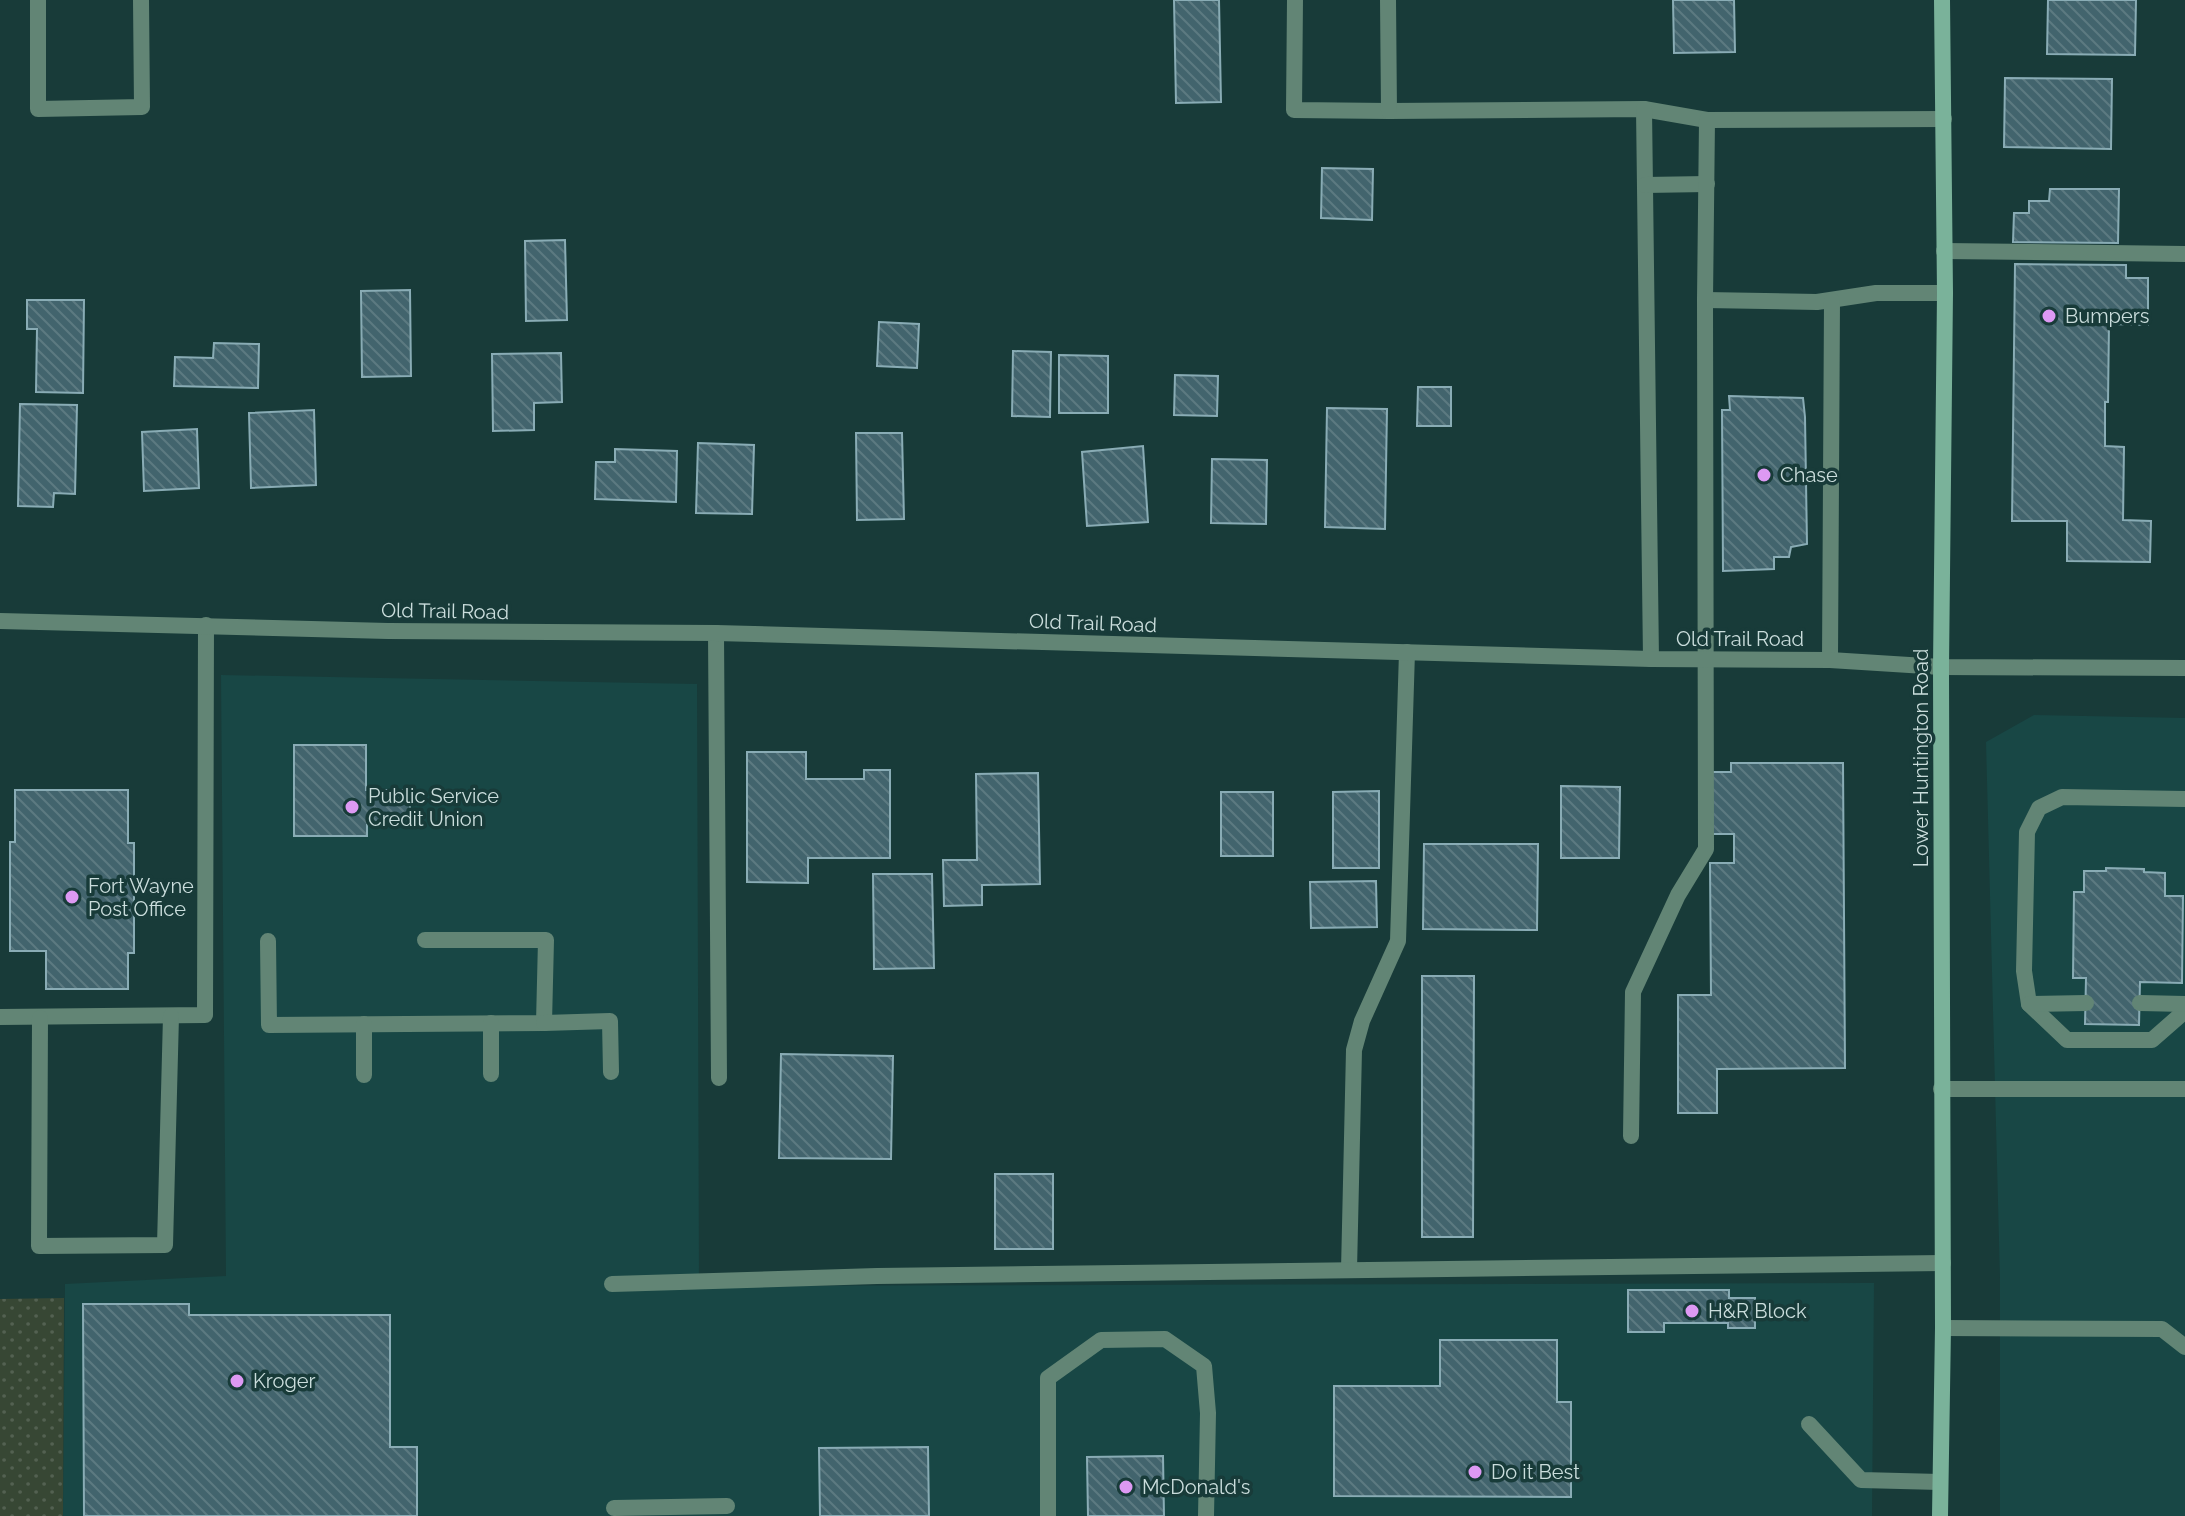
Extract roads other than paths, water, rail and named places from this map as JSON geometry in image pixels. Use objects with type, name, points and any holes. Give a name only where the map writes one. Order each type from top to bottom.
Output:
[{"type":"main road","name":"Lower Huntington Road","points":[[1940,1516],[1943,1328],[1941,667],[1945,293],[1942,0]]},
{"type":"street","points":[[38,0],[38,109],[142,107],[141,0]]},
{"type":"street","points":[[1295,0],[1294,110],[1644,109],[1707,120],[1944,119]]},
{"type":"street","points":[[1388,0],[1389,111]]},
{"type":"street","points":[[1644,109],[1651,659]]},
{"type":"street","points":[[1631,1136],[1633,992],[1678,895],[1706,849],[1707,120]]},
{"type":"street","points":[[1645,185],[1707,184]]},
{"type":"street","points":[[1944,251],[2185,254]]},
{"type":"street","points":[[1705,300],[1832,301],[1876,293],[1945,293]]},
{"type":"street","points":[[1830,660],[1832,301]]},
{"type":"street","name":"Old Trail Road","points":[[0,621],[388,631],[716,633],[1651,659],[1830,660],[1941,667],[2185,668]]},
{"type":"street","points":[[0,1017],[205,1015],[206,625]]},
{"type":"street","points":[[716,633],[719,1078]]},
{"type":"street","points":[[1349,1270],[1354,1050],[1362,1021],[1398,941],[1407,652]]},
{"type":"street","points":[[2185,799],[2062,797],[2039,808],[2027,832],[2024,971],[2029,1004],[2067,1040],[2152,1040],[2185,1011]]},
{"type":"street","points":[[425,940],[546,940],[544,1023]]},
{"type":"street","points":[[268,941],[269,1025],[610,1021],[611,1072]]},
{"type":"street","points":[[2029,1004],[2086,1003]]},
{"type":"street","points":[[2140,1003],[2185,1004]]},
{"type":"street","points":[[40,1018],[39,1246],[165,1245],[171,1016]]},
{"type":"street","points":[[491,1023],[491,1074]]},
{"type":"street","points":[[364,1024],[364,1075]]},
{"type":"street","points":[[1941,1089],[2185,1089]]},
{"type":"street","points":[[612,1284],[908,1276],[1943,1263]]},
{"type":"street","points":[[1943,1328],[2162,1329],[2185,1347]]},
{"type":"street","points":[[1048,1516],[1048,1378],[1101,1340],[1165,1339],[1204,1366],[1208,1413],[1206,1516]]},
{"type":"street","points":[[1809,1424],[1861,1480],[1940,1482]]},
{"type":"street","points":[[614,1508],[727,1506]]},
{"type":"place","name":"Bumpers","points":[[2049,316]]},
{"type":"place","name":"Chase","points":[[1764,475]]},
{"type":"place","name":"Public Service Credit Union","points":[[352,807]]},
{"type":"place","name":"Fort Wayne Post Office","points":[[72,897]]},
{"type":"place","name":"H&R Block","points":[[1692,1311]]},
{"type":"place","name":"Kroger","points":[[237,1381]]},
{"type":"place","name":"Do it Best","points":[[1475,1472]]},
{"type":"place","name":"McDonald's","points":[[1126,1487]]}]
